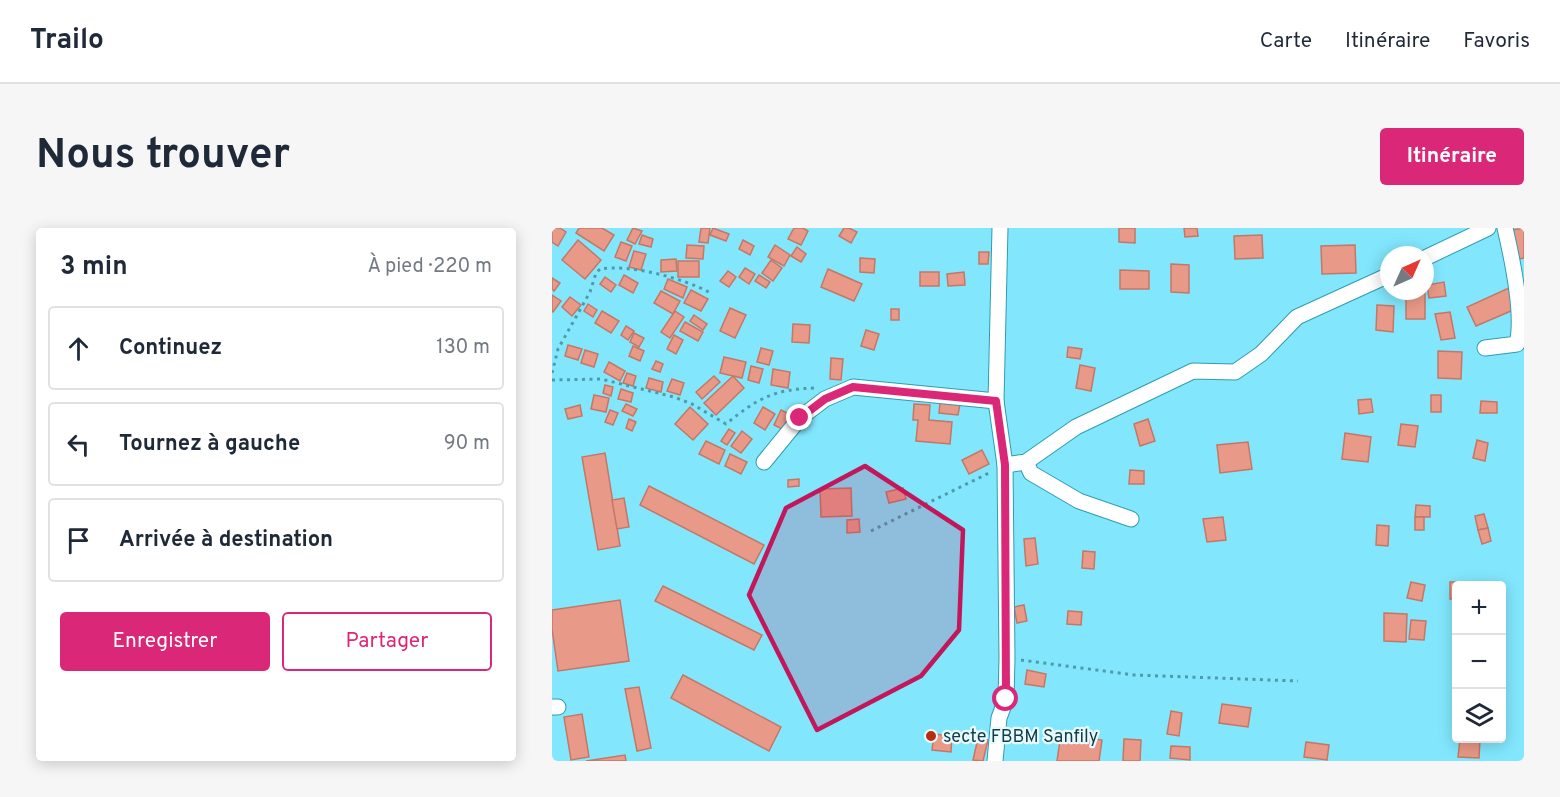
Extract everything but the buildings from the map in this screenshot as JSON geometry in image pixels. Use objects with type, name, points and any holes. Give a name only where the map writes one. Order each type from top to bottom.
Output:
[{"type":"street","points":[[995,761],[999,718],[1006,699],[1007,658],[1005,465],[996,401],[1000,228]]},
{"type":"street","points":[[1434,254],[1488,228]]},
{"type":"street","points":[[1485,348],[1517,344],[1523,326],[1524,314],[1505,228]]},
{"type":"street","points":[[1005,465],[1026,462],[1076,427],[1193,371],[1235,372],[1261,354],[1297,317],[1380,278]]},
{"type":"street","points":[[765,462],[800,418],[825,399],[853,387],[996,401]]},
{"type":"street","points":[[1026,462],[1031,474],[1079,501],[1131,519]]},
{"type":"path","points":[[552,373],[558,349],[590,292],[596,273],[600,269],[612,267],[673,277],[709,292]]},
{"type":"path","points":[[552,380],[601,379],[674,397],[692,404],[726,424],[766,396],[792,388],[823,388]]},
{"type":"path","points":[[872,531],[1005,465]]},
{"type":"path","points":[[1007,658],[1134,675],[1298,681]]},
{"type":"highlighted area","points":[[865,466],[963,530],[959,630],[921,676],[817,730],[749,595],[786,508]]},
{"type":"place","name":"secte FBBM Sanfily","points":[[931,736]]},
{"type":"route","points":[[800,418],[825,399],[853,387],[996,401],[1005,465],[1006,699]]}]
